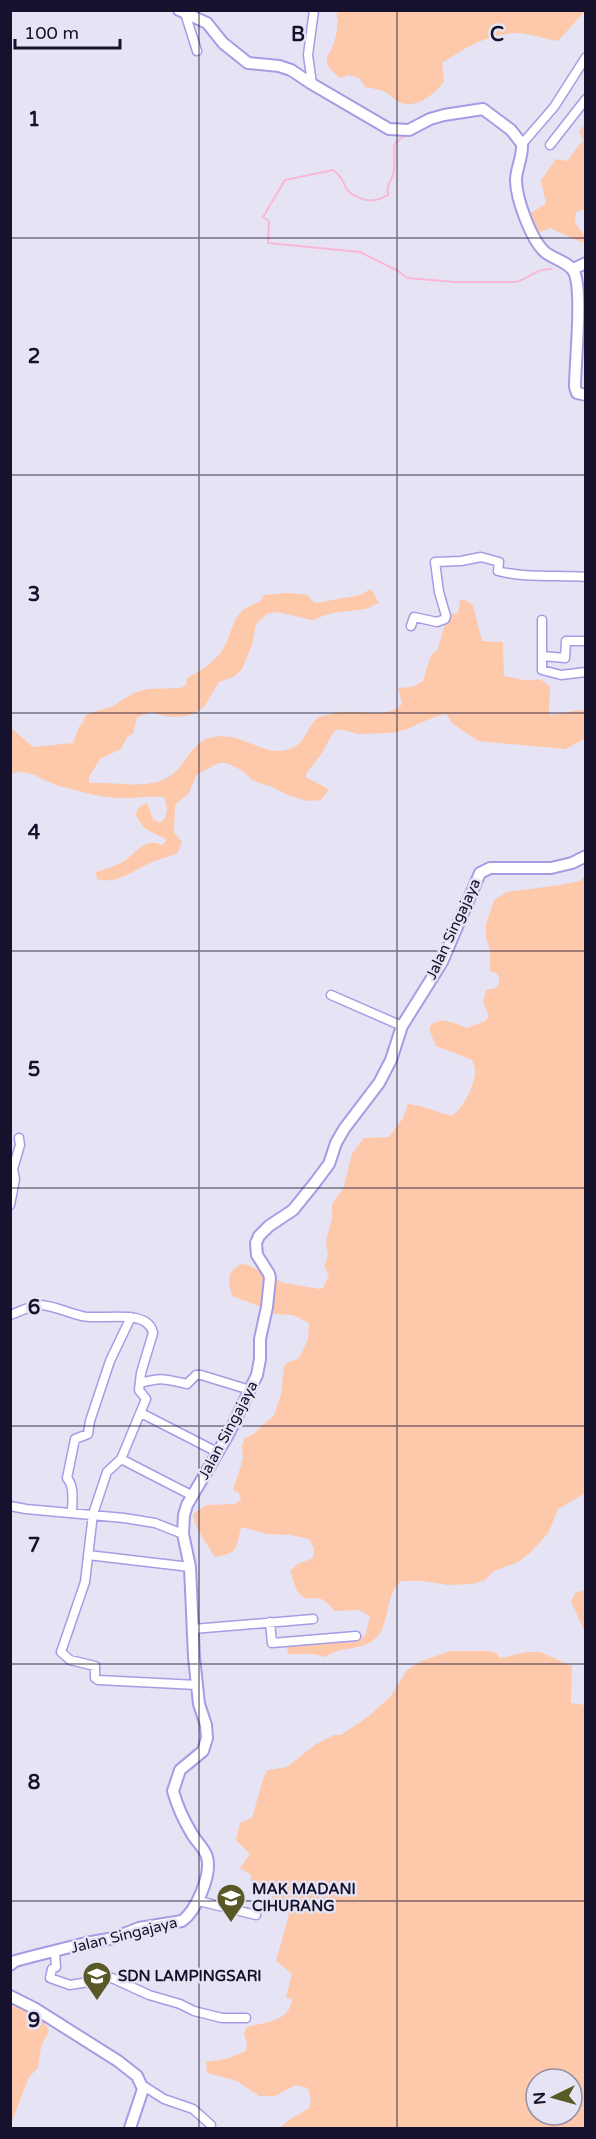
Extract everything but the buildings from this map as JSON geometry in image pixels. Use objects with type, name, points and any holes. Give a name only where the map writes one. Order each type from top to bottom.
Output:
[{"type":"street","points":[[312,84],[308,55],[314,10]]},
{"type":"street","points":[[182,12],[207,23],[223,43],[248,63],[285,68],[300,75],[384,127],[395,130],[413,129],[430,119],[444,115],[483,110],[511,130],[522,144]]},
{"type":"street","points":[[182,12],[197,51]]},
{"type":"street","points":[[585,57],[554,107],[522,144],[516,181],[528,226],[535,240],[545,252],[573,270],[578,290],[575,391],[585,395]]},
{"type":"street","points":[[550,145],[585,99]]},
{"type":"street","points":[[573,270],[585,263]]},
{"type":"street","points":[[411,626],[414,617],[436,622],[445,619],[435,562],[462,561],[481,557],[499,562],[498,571],[514,575],[585,577]]},
{"type":"street","points":[[542,620],[542,670],[561,675],[585,672]]},
{"type":"street","points":[[542,656],[565,658],[566,641],[585,641]]},
{"type":"street","name":"Jalan Singajaya","points":[[10,1965],[86,1943],[114,1938],[139,1928],[182,1921],[188,1917],[198,1901],[205,1881],[207,1857],[190,1832],[173,1791],[180,1770],[202,1751],[206,1744],[207,1732],[199,1704],[190,1567],[183,1533],[185,1511],[229,1433],[259,1367],[260,1339],[270,1278],[257,1255],[256,1243],[268,1226],[293,1210],[329,1164],[336,1143],[344,1129],[370,1097],[391,1060],[402,1026],[442,962],[480,873],[489,868],[558,868],[585,856]]},
{"type":"street","points":[[331,995],[402,1026]]},
{"type":"street","points":[[10,1205],[15,1179],[13,1169],[20,1138]]},
{"type":"street","points":[[10,1315],[42,1305],[83,1317],[131,1317],[152,1328],[153,1334],[141,1372],[139,1392],[146,1397],[121,1459],[107,1472],[93,1514],[85,1582],[61,1652],[63,1656],[78,1663],[95,1666],[95,1678],[103,1681],[197,1685]]},
{"type":"street","points":[[72,1513],[72,1489],[67,1478],[75,1439],[88,1434],[90,1421],[110,1361],[131,1317]]},
{"type":"street","points":[[140,1383],[157,1378],[169,1378],[187,1384],[196,1375],[201,1375],[250,1390]]},
{"type":"street","points":[[141,1413],[217,1452]]},
{"type":"street","points":[[121,1459],[193,1496]]},
{"type":"street","points":[[10,1506],[155,1523],[183,1533]]},
{"type":"street","points":[[88,1555],[190,1567]]},
{"type":"street","points":[[193,1629],[313,1619]]},
{"type":"street","points":[[270,1622],[272,1643],[356,1636]]},
{"type":"street","points":[[198,1901],[256,1915]]},
{"type":"street","points":[[55,1952],[56,1967],[52,1969],[50,1978],[62,1983],[70,1985],[112,1978],[149,1995],[180,2004],[194,2012],[222,2018],[246,2018]]},
{"type":"street","points":[[10,1996],[34,2008],[118,2061],[137,2076],[143,2089],[130,2128]]},
{"type":"street","points":[[142,2085],[164,2098],[193,2109],[211,2125]]},
{"type":"shaded area","points":[[339,10],[585,11],[558,41],[516,33],[496,36],[468,47],[442,63],[444,82],[435,91],[424,100],[406,104],[383,91],[365,87],[359,78],[349,75],[340,78],[329,67],[327,59],[336,37],[338,19],[336,16]]},
{"type":"shaded area","points":[[585,123],[585,209],[576,212],[575,223],[585,236],[583,243],[550,228],[538,233],[528,214],[546,204],[541,180],[556,159],[567,161],[583,140],[579,132]]},
{"type":"shaded area","points":[[371,589],[379,603],[366,609],[332,613],[312,620],[277,612],[267,614],[256,624],[252,645],[242,669],[235,676],[219,682],[204,707],[186,716],[169,717],[151,712],[137,717],[133,734],[127,737],[121,749],[100,759],[89,777],[89,783],[144,784],[165,779],[178,769],[198,744],[209,738],[222,736],[265,749],[285,750],[299,743],[318,717],[342,712],[382,713],[396,709],[402,704],[398,688],[412,687],[423,681],[431,655],[437,651],[448,615],[458,613],[460,600],[473,605],[482,641],[503,643],[504,676],[524,680],[539,679],[550,686],[549,715],[585,710],[585,739],[565,749],[478,741],[452,723],[446,714],[396,732],[358,734],[335,730],[306,774],[306,777],[327,788],[328,791],[321,800],[308,801],[252,780],[243,771],[226,763],[219,763],[197,774],[189,793],[175,805],[174,832],[182,842],[177,854],[111,880],[97,879],[96,872],[121,863],[146,844],[162,845],[167,840],[144,828],[136,816],[139,808],[147,803],[153,819],[160,823],[165,818],[167,809],[164,797],[106,797],[59,786],[29,773],[11,774],[11,728],[33,747],[73,743],[84,717],[88,714],[113,706],[132,694],[147,689],[180,688],[186,685],[187,678],[206,667],[221,652],[239,614],[261,601],[264,595],[288,593],[308,595],[316,603],[360,595]]},
{"type":"shaded area","points":[[585,875],[585,1493],[558,1509],[549,1532],[531,1552],[518,1562],[494,1571],[485,1580],[472,1584],[448,1585],[423,1581],[401,1581],[392,1593],[384,1625],[371,1642],[331,1653],[325,1657],[314,1654],[288,1654],[287,1648],[292,1644],[365,1636],[370,1616],[359,1610],[335,1611],[322,1599],[305,1599],[297,1591],[290,1571],[298,1564],[313,1558],[314,1548],[309,1539],[267,1534],[241,1527],[235,1548],[228,1554],[215,1557],[194,1521],[193,1514],[207,1505],[235,1504],[241,1500],[239,1493],[233,1490],[243,1459],[244,1439],[274,1416],[281,1394],[284,1366],[299,1358],[308,1339],[309,1323],[293,1315],[274,1314],[232,1296],[229,1277],[233,1270],[241,1264],[248,1265],[284,1283],[323,1288],[329,1275],[324,1266],[328,1256],[326,1241],[332,1218],[332,1204],[343,1189],[352,1154],[364,1138],[389,1137],[403,1118],[408,1104],[451,1116],[460,1108],[471,1089],[475,1075],[472,1060],[436,1046],[430,1026],[444,1021],[467,1028],[485,1021],[489,1016],[483,1002],[486,990],[496,988],[499,983],[496,973],[490,971],[490,950],[486,938],[486,924],[494,900],[507,892],[580,881]]},
{"type":"shaded area","points":[[586,1590],[585,1632],[571,1602],[575,1593]]},
{"type":"shaded area","points":[[450,1651],[490,1651],[496,1653],[500,1658],[527,1652],[540,1652],[572,1666],[571,1703],[585,1705],[585,2128],[280,2128],[309,2108],[311,2101],[308,2088],[296,2085],[275,2096],[259,2096],[237,2081],[207,2073],[206,2062],[226,2059],[246,2051],[244,2033],[247,2027],[281,2017],[290,2007],[292,2000],[286,1997],[292,1974],[276,1961],[289,1914],[272,1903],[273,1890],[251,1885],[251,1875],[240,1868],[250,1854],[236,1840],[240,1823],[252,1818],[264,1776],[268,1770],[287,1767],[316,1744],[334,1735],[341,1735],[369,1716],[391,1696],[407,1670],[419,1662]]},
{"type":"shaded area","points":[[16,2004],[42,2019],[49,2030],[41,2047],[38,2068],[29,2077],[11,2124],[10,2008]]},
{"type":"waterway","points":[[408,135],[394,145],[394,171],[388,186],[388,195],[380,199],[367,200],[352,194],[333,170],[285,180],[263,217],[269,221],[268,243],[360,252],[407,278],[455,282],[516,282],[542,270],[552,269]]},
{"type":"place","name":"MAK MADANI CIHURANG","points":[[231,1924]]},
{"type":"place","name":"SDN LAMPINGSARI","points":[[97,2002]]}]
